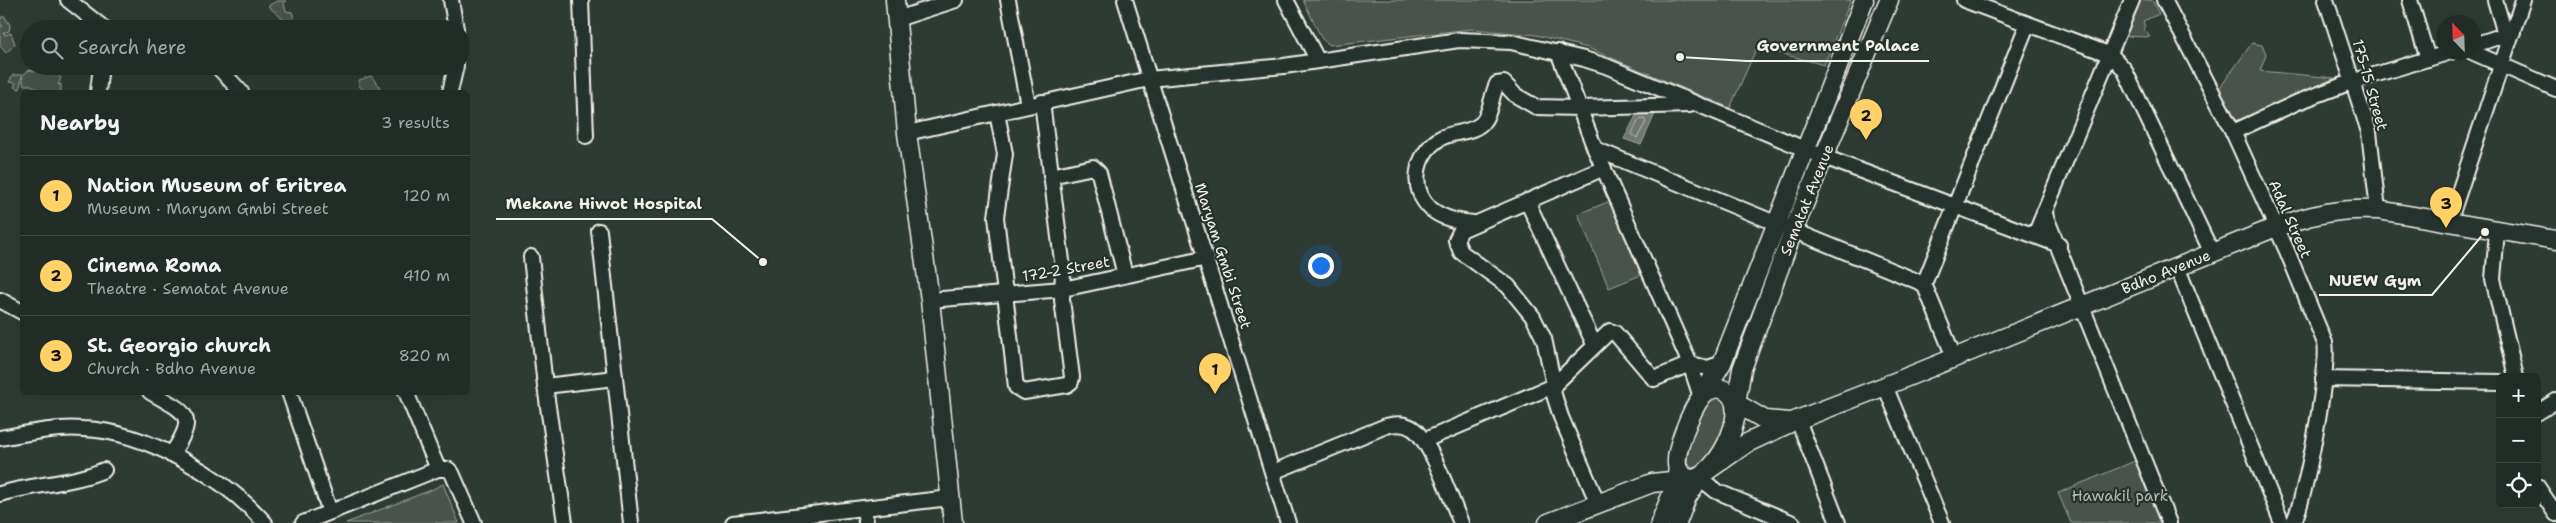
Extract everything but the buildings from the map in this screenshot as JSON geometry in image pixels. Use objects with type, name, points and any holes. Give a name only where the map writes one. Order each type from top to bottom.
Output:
[{"type":"main road","points":[[895,0],[907,133],[930,300],[953,523]]},
{"type":"main road","name":"Sematat Avenue","points":[[1688,472],[1728,441],[1733,426],[1742,369],[1807,150],[1864,0]]},
{"type":"main road","name":"Sematat Avenue","points":[[1688,472],[1684,431],[1701,397],[1722,363],[1785,228],[1824,157],[1889,0]]},
{"type":"main road","name":"Bdho Avenue","points":[[1688,472],[1795,421],[1886,386],[2276,227],[2321,212],[2348,209],[2378,210],[2556,240]]},
{"type":"main road","points":[[1701,397],[1712,389],[1722,389],[1732,395],[1736,403],[1765,420],[1795,421]]},
{"type":"main road","points":[[1548,523],[1652,483],[1664,474],[1688,472]]},
{"type":"main road","points":[[1660,523],[1688,472]]},
{"type":"main road","points":[[1677,523],[1687,497],[1688,472]]},
{"type":"street","points":[[68,0],[94,20]]},
{"type":"street","points":[[451,0],[454,20]]},
{"type":"street","points":[[581,0],[586,136]]},
{"type":"street","points":[[897,18],[956,0]]},
{"type":"street","points":[[997,112],[1005,154],[996,217],[1016,387],[1024,392],[1067,385],[1071,382],[1062,300],[1063,269],[1051,176],[1035,104],[1008,0]]},
{"type":"street","name":"Maryam Gmbi Street","points":[[1125,0],[1207,258],[1288,523]]},
{"type":"street","points":[[1286,0],[1318,61]]},
{"type":"street","points":[[1964,0],[2110,55],[2124,69],[2212,253]]},
{"type":"street","points":[[2035,236],[2132,0]]},
{"type":"street","name":"Adal Street","points":[[2164,0],[2233,132],[2325,343],[2326,356],[2323,379],[2302,503],[2293,523]]},
{"type":"street","name":"175-15 Street","points":[[2326,0],[2354,81],[2368,132],[2378,210]]},
{"type":"street","points":[[2410,0],[2428,59]]},
{"type":"street","points":[[2495,0],[2509,33]]},
{"type":"street","points":[[2449,222],[2500,67],[2509,33],[2523,0]]},
{"type":"street","points":[[1954,357],[1924,284],[2027,25]]},
{"type":"street","points":[[2481,43],[2509,33]]},
{"type":"street","points":[[907,133],[1149,79],[1249,70],[1459,40],[1511,42],[1558,52],[1606,66],[1694,105],[1824,157],[1955,208],[2059,245]]},
{"type":"street","points":[[1558,52],[1595,149],[1690,364],[1701,397]]},
{"type":"street","points":[[2233,132],[2298,102],[2354,81],[2436,57]]},
{"type":"street","points":[[2481,57],[2500,67],[2556,89]]},
{"type":"street","points":[[98,90],[100,75]]},
{"type":"street","points":[[221,75],[227,90]]},
{"type":"street","points":[[225,75],[239,90]]},
{"type":"street","points":[[450,90],[454,75]]},
{"type":"street","points":[[1474,223],[1458,222],[1444,217],[1430,208],[1421,195],[1416,180],[1419,165],[1426,152],[1437,140],[1450,133],[1474,128],[1482,123],[1496,86],[1499,83],[1504,83],[1522,100],[1536,107],[1580,108],[1694,105]]},
{"type":"street","points":[[1595,149],[1924,284]]},
{"type":"street","points":[[1051,176],[1093,168],[1099,173],[1125,275]]},
{"type":"street","points":[[1598,504],[1561,417],[1544,339],[1533,317],[1508,286],[1461,252],[1457,246],[1458,234],[1474,223],[1604,168]]},
{"type":"street","points":[[1527,201],[1594,344]]},
{"type":"street","points":[[2044,212],[2059,245],[2169,523]]},
{"type":"street","points":[[2497,230],[2493,279],[2515,373]]},
{"type":"street","points":[[599,231],[631,523]]},
{"type":"street","points":[[531,258],[545,386],[565,523]]},
{"type":"street","name":"172-2 Street","points":[[930,300],[1063,289],[1207,258]]},
{"type":"street","points":[[2177,267],[2282,523]]},
{"type":"street","points":[[0,300],[20,311]]},
{"type":"street","points":[[1425,440],[1553,386],[1594,344],[1610,331],[1615,333],[1654,379],[1690,364],[1708,368],[1722,363]]},
{"type":"street","points":[[545,386],[615,378]]},
{"type":"street","points":[[2323,379],[2496,382]]},
{"type":"street","points":[[1886,386],[1942,523]]},
{"type":"street","points":[[156,395],[173,404],[185,416],[184,436],[171,455]]},
{"type":"street","points":[[290,395],[330,512]]},
{"type":"street","points":[[407,395],[438,469]]},
{"type":"street","points":[[2541,410],[2556,401]]},
{"type":"street","points":[[1795,421],[1838,523]]},
{"type":"street","points":[[1273,472],[1386,426],[1402,425],[1410,427],[1425,440],[1461,523]]},
{"type":"street","points":[[0,438],[47,430],[84,429],[131,438],[171,455],[218,481],[250,507],[265,523]]},
{"type":"street","points":[[303,523],[438,469],[448,469],[452,473],[474,523]]},
{"type":"street","points":[[0,494],[44,483],[90,476],[104,470]]},
{"type":"street","points":[[1688,472],[1716,491],[1793,523]]},
{"type":"street","points":[[2541,492],[2556,514]]},
{"type":"street","points":[[733,523],[950,498]]},
{"type":"street","points":[[864,508],[866,523]]},
{"type":"green space","points":[[1303,0],[1851,0],[1824,65],[1757,47],[1730,108],[1588,48],[1536,35],[1471,29],[1330,45],[1322,39]]},
{"type":"green space","points":[[2135,0],[2152,0],[2159,14],[2143,21],[2145,27],[2143,28],[2150,37],[2122,36]]},
{"type":"green space","points":[[277,1],[286,1],[284,4],[286,11],[292,12],[295,20],[284,20],[268,6]]},
{"type":"green space","points":[[1,17],[5,17],[10,25],[9,31],[3,33],[5,35],[11,33],[15,44],[6,53],[0,46],[0,27],[3,26],[0,23]]},
{"type":"green space","points":[[2252,43],[2262,45],[2266,55],[2260,71],[2335,78],[2236,122],[2219,89]]},
{"type":"green space","points":[[13,75],[59,75],[61,78],[58,85],[61,84],[61,90],[39,90],[31,85],[24,85],[22,76],[20,89],[14,87],[16,83],[9,82]]},
{"type":"green space","points":[[371,76],[380,87],[378,90],[364,90],[359,86],[359,80]]},
{"type":"green space","points":[[1610,201],[1641,275],[1609,288],[1578,214]]},
{"type":"green space","points":[[1722,395],[1732,409],[1713,455],[1698,468],[1690,467],[1686,459],[1686,450],[1691,431],[1711,397]]},
{"type":"green space","name":"Hawakil park","points":[[2135,461],[2160,523],[2071,523],[2058,493]]},
{"type":"green space","points":[[443,484],[459,523],[346,523],[431,490]]},
{"type":"water","points":[[1637,114],[1655,114],[1641,145],[1624,139]]},
{"type":"place","name":"Government Palace","points":[[1680,57]]},
{"type":"place","name":"Cinema Roma","points":[[1866,140]]},
{"type":"place","name":"St. Georgio church","points":[[2446,228]]},
{"type":"place","name":"NUEW Gym","points":[[2485,232]]},
{"type":"place","name":"Mekane Hiwot Hospital","points":[[763,262]]},
{"type":"place","name":"Nation Museum of Eritrea","points":[[1215,394]]}]
